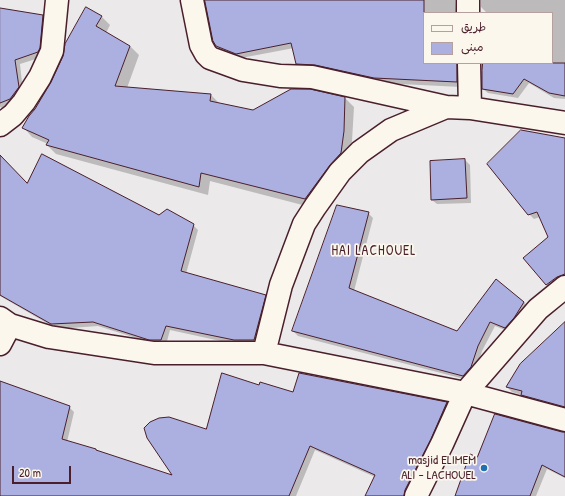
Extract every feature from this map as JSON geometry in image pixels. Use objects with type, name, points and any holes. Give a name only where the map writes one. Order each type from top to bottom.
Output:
[{"type":"street","points":[[0,125],[13,115],[24,102],[40,77],[52,51],[57,0]]},
{"type":"street","points":[[192,0],[201,45],[206,54],[210,58],[243,70],[280,76],[312,77],[446,107],[470,108],[565,123]]},
{"type":"street","points":[[468,0],[468,12]]},
{"type":"street","points":[[469,64],[470,108]]},
{"type":"street","points":[[264,353],[281,285],[304,224],[340,172],[360,152],[391,130],[446,107]]},
{"type":"street","points":[[416,496],[465,393],[538,309],[565,287]]},
{"type":"street","points":[[3,329],[154,353],[264,353],[465,393],[565,420]]},
{"type":"building","points":[[205,0],[424,0],[423,64],[457,64],[457,82],[374,78],[315,65],[296,64],[291,43],[236,54],[216,46],[213,41]]},
{"type":"building","points":[[86,7],[102,16],[96,26],[130,46],[115,86],[211,94],[210,101],[253,110],[291,89],[310,89],[345,97],[344,131],[341,153],[330,165],[305,199],[201,173],[199,187],[46,145],[49,140],[22,128],[51,82],[63,56],[65,44]]},
{"type":"building","points":[[0,8],[43,15],[40,48],[38,52],[15,60],[19,87],[10,99],[0,103]]},
{"type":"building","points":[[565,63],[565,96],[549,93],[524,79],[513,94],[482,89],[483,64]]},
{"type":"building","points":[[521,130],[565,138],[565,274],[557,277],[546,285],[523,258],[548,237],[537,212],[528,215],[487,164]]},
{"type":"building","points":[[42,154],[159,215],[167,209],[194,224],[181,271],[266,295],[254,340],[234,340],[166,326],[161,340],[149,340],[93,322],[51,324],[0,295],[0,155],[27,183]]},
{"type":"building","points":[[465,159],[467,198],[431,200],[430,161]]},
{"type":"building","points":[[337,205],[369,212],[349,288],[457,331],[496,279],[524,302],[514,318],[505,328],[490,322],[478,346],[471,367],[463,376],[292,331]]},
{"type":"building","points":[[565,322],[565,407],[521,395],[522,391],[506,387],[520,364]]},
{"type":"building","points":[[222,373],[259,385],[260,382],[293,392],[299,373],[447,402],[431,439],[405,490],[404,496],[365,496],[375,475],[310,446],[289,496],[0,496],[0,381],[70,406],[62,439],[172,475],[147,438],[144,428],[150,422],[159,418],[169,417],[206,429]]},
{"type":"building","points":[[495,414],[565,432],[565,477],[542,465],[530,496],[455,496],[470,454],[477,457]]},
{"type":"place","name":"masjid ELIMEM ALI - LACHOUEL","points":[[484,468]]},
{"type":"district","name":"HAI LACHOUEL","points":[[374,251]]}]
